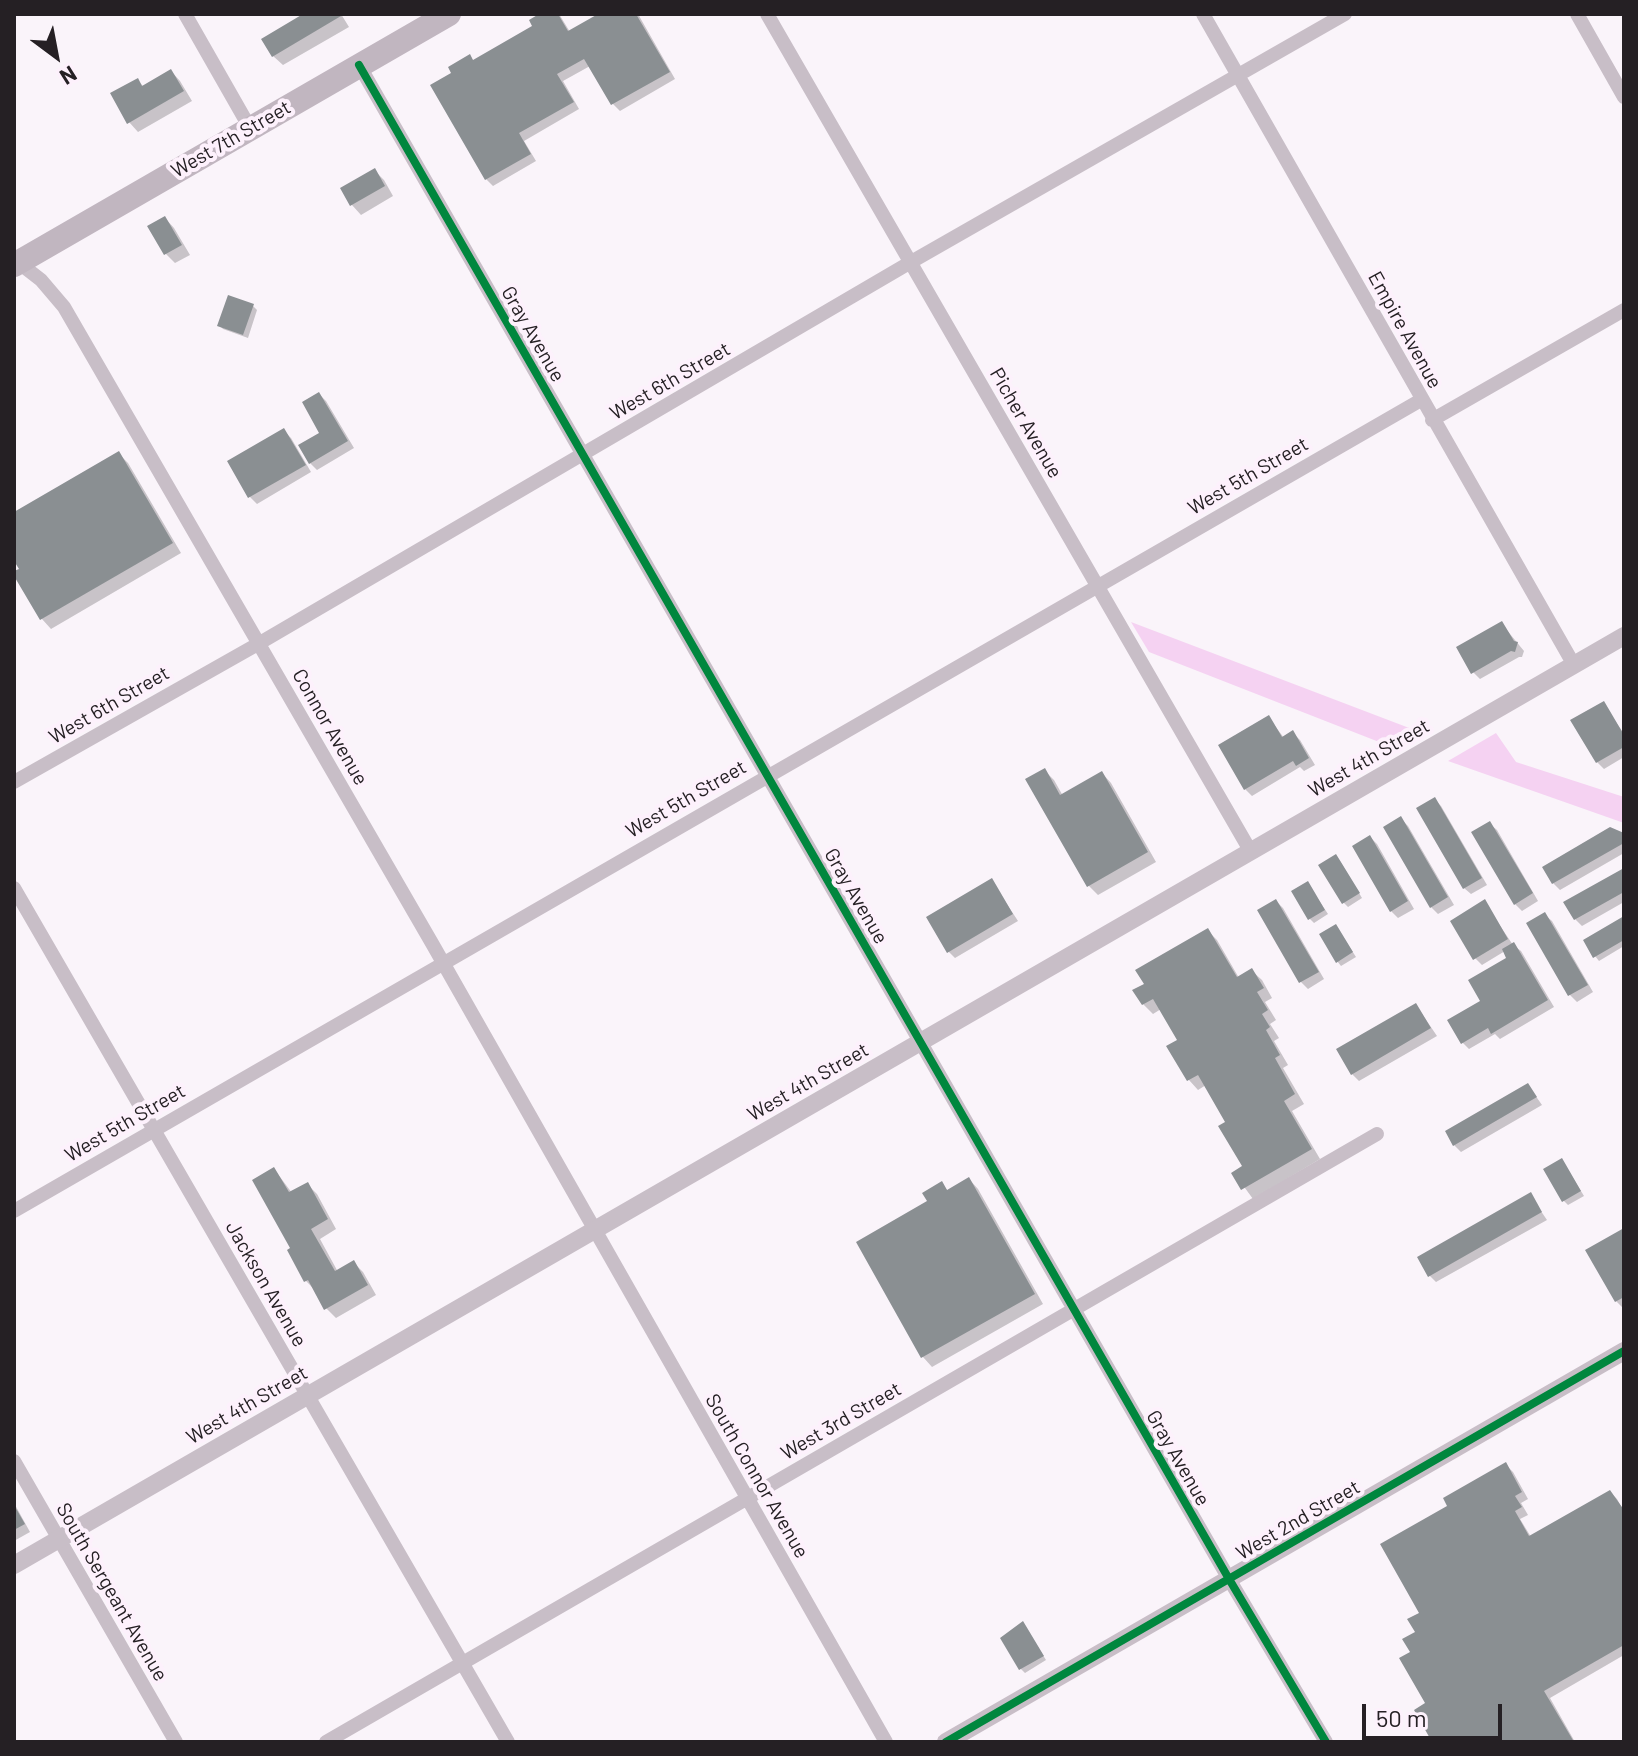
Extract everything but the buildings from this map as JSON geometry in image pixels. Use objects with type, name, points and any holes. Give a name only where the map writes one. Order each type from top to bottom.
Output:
[{"type":"main road","name":"West 7th Street","points":[[15,262],[449,14]]},
{"type":"street","points":[[185,14],[250,128]]},
{"type":"street","name":"Picher Avenue","points":[[767,14],[1251,852]]},
{"type":"street","name":"Empire Avenue","points":[[1203,14],[1574,665]]},
{"type":"street","name":"West 6th Street","points":[[14,782],[258,644],[911,262],[1345,14]]},
{"type":"street","points":[[1577,14],[1624,97]]},
{"type":"street","name":"Gray Avenue","points":[[359,65],[1229,1579],[1326,1742]]},
{"type":"street","name":"Connor Avenue","points":[[15,262],[41,280],[64,307],[595,1229]]},
{"type":"street","points":[[1432,420],[1624,310]]},
{"type":"street","name":"West 5th Street","points":[[14,1211],[1421,400]]},
{"type":"street","name":"West 4th Street","points":[[14,1565],[1624,636]]},
{"type":"street","name":"Jackson Avenue","points":[[14,888],[508,1742]]},
{"type":"street","name":"West 3rd Street","points":[[326,1742],[1377,1134]]},
{"type":"street","name":"South Connor Avenue","points":[[595,1229],[886,1742]]},
{"type":"street","name":"West 2nd Street","points":[[946,1742],[1624,1351]]},
{"type":"street","name":"South Sergeant Avenue","points":[[14,1461],[176,1742]]},
{"type":"shaded area","points":[[1131,622],[1425,734],[1397,749],[1149,652]]},
{"type":"shaded area","points":[[1496,733],[1516,762],[1624,797],[1624,823],[1448,761]]},
{"type":"cycle path","points":[[359,65],[1229,1579],[1326,1742]]},
{"type":"cycle path","points":[[946,1742],[1624,1351]]}]
